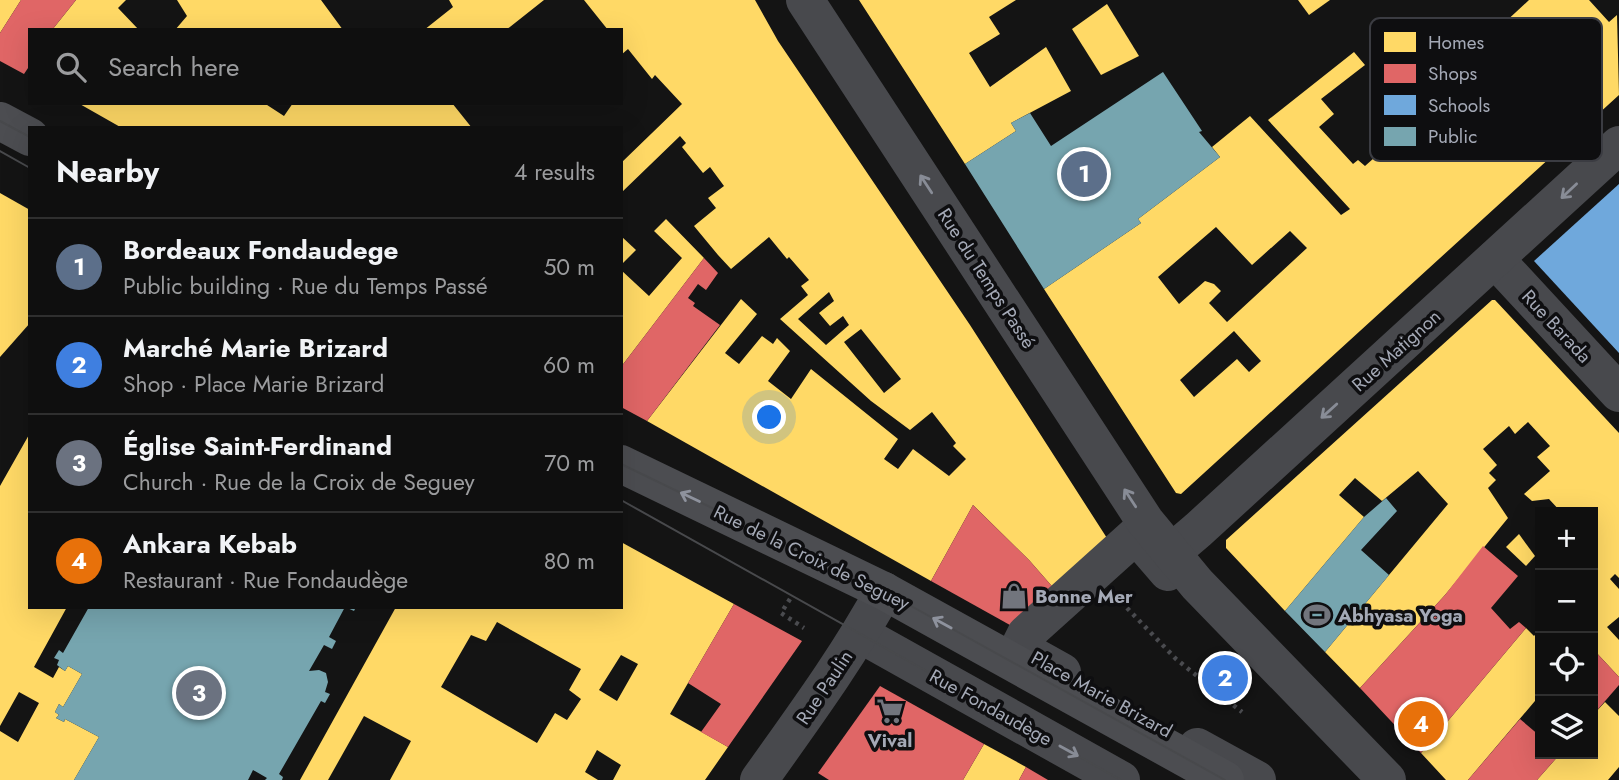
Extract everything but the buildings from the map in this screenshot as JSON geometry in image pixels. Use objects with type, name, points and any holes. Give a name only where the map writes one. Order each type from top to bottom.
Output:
[{"type":"main road","points":[[0,121],[28,136]]},
{"type":"main road","name":"Rue de la Croix de Seguey","points":[[623,465],[884,591],[1225,780]]},
{"type":"street","name":"Rue du Temps Passé","points":[[806,0],[1145,521],[1171,553]]},
{"type":"street","name":"Rue Matignon","points":[[1602,161],[1619,145]]},
{"type":"street","name":"Rue Matignon","points":[[1171,553],[1602,161]]},
{"type":"street","name":"Rue Barada","points":[[1495,259],[1619,393]]},
{"type":"street","name":"Place Marie Brizard","points":[[1257,780],[1019,648],[1026,634],[1136,535],[1325,738],[1368,780]]},
{"type":"street","points":[[1171,553],[1206,594],[1387,780]]},
{"type":"street","name":"Rue Paulin","points":[[759,780],[835,673],[884,591]]},
{"type":"street","name":"Rue Fondaudège","points":[[860,634],[1121,780]]},
{"type":"path","points":[[813,555],[781,613],[809,632],[806,654],[835,673]]},
{"type":"path","points":[[1119,600],[1176,659],[1252,720]]},
{"type":"tram line","points":[[0,121],[28,136]]},
{"type":"tram line","points":[[0,151],[28,167]]},
{"type":"tram line","points":[[623,465],[884,591],[1225,780]]},
{"type":"tram line","points":[[623,501],[1121,780]]},
{"type":"place","name":"Bordeaux Fondaudege","points":[[1084,174]]},
{"type":"place","name":"Bonne Mer","points":[[1014,596]]},
{"type":"place","name":"Abhyasa Yoga","points":[[1317,615]]},
{"type":"place","name":"Marché Marie Brizard","points":[[1225,678]]},
{"type":"place","name":"Église Saint-Ferdinand","points":[[199,693]]},
{"type":"place","name":"Vival","points":[[890,711]]},
{"type":"place","name":"Ankara Kebab","points":[[1421,724]]}]
